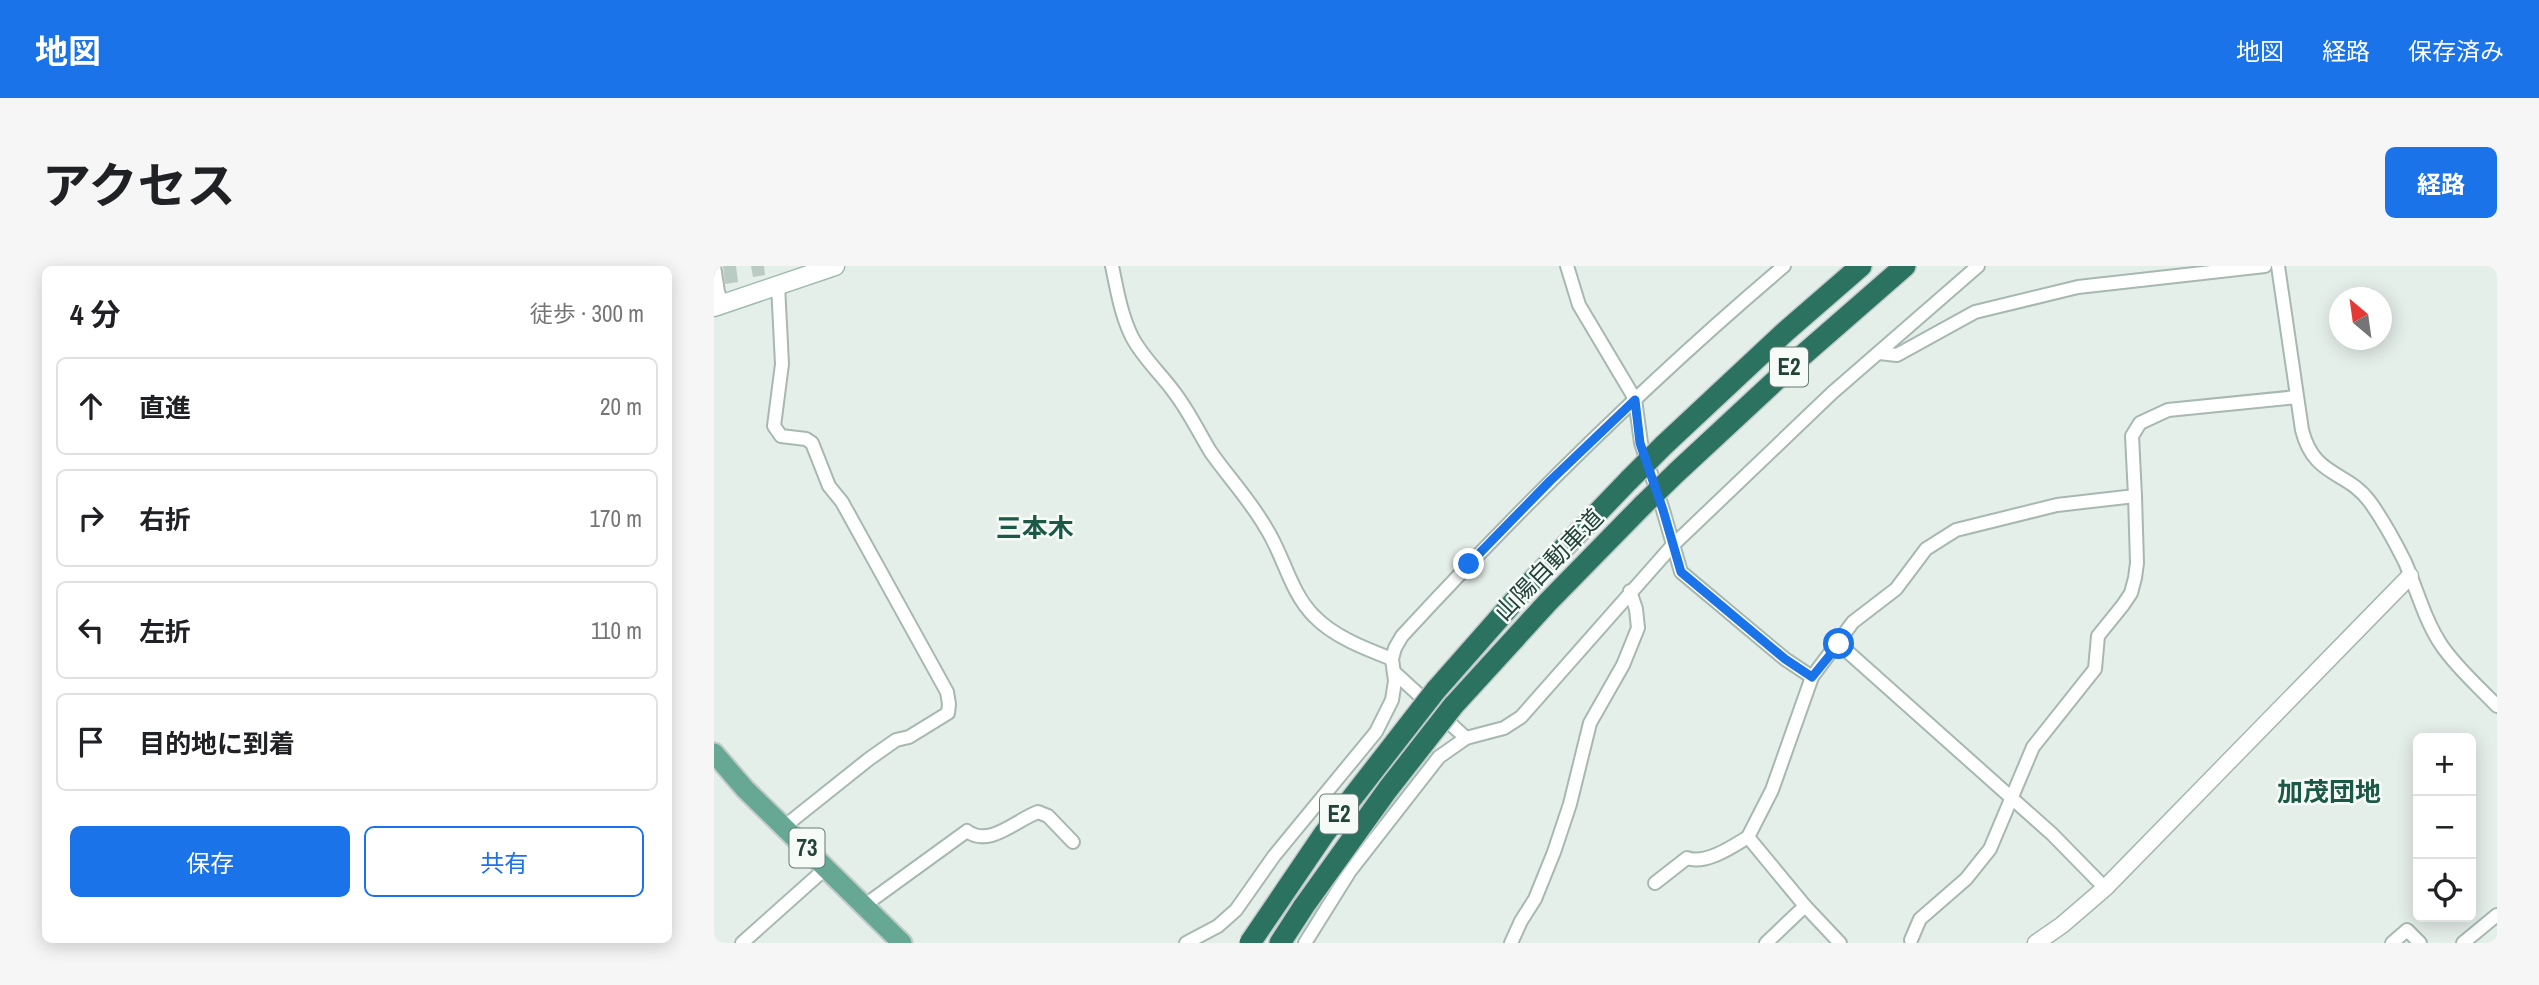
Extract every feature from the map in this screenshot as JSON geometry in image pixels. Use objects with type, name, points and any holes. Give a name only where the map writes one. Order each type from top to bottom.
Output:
[{"type":"highway","name":"山陽自動車道","points":[[1250,943],[1324,834],[1436,690],[1532,581],[1664,445],[1785,332],[1861,266]]},
{"type":"highway","name":"山陽自動車道","points":[[1281,943],[1381,798],[1453,706],[1548,602],[1677,472],[1803,355],[1905,266]]},
{"type":"main road","points":[[719,302],[835,266]]},
{"type":"main road","name":"73","points":[[714,753],[744,789],[902,943]]},
{"type":"street","points":[[715,266],[719,302]]},
{"type":"street","points":[[1112,266],[1125,320],[1133,338],[1174,391],[1209,449],[1255,509],[1281,554],[1293,586],[1306,606],[1323,625],[1393,666],[1466,738]]},
{"type":"street","points":[[1567,266],[1579,305],[1635,400],[1640,443],[1681,572],[1785,659],[1812,677]]},
{"type":"street","points":[[1186,943],[1227,919],[1236,910],[1274,856],[1376,732],[1395,690],[1395,648],[1402,636],[1550,481],[1635,400],[1784,266]]},
{"type":"street","points":[[1305,943],[1382,827],[1439,757],[1466,738],[1504,728],[1521,717],[1672,545],[1774,446],[1978,266]]},
{"type":"street","points":[[1879,352],[1897,355],[1975,312],[2065,290],[2265,266]]},
{"type":"street","points":[[2278,266],[2302,430],[2309,451],[2326,470],[2360,490],[2369,500],[2385,524],[2442,645],[2497,706]]},
{"type":"street","points":[[778,285],[782,364],[774,426],[781,436],[806,439],[812,443],[829,486],[842,502],[896,597],[947,692],[949,704],[948,713],[909,737],[896,740],[785,827]]},
{"type":"street","points":[[1911,940],[1920,919],[1979,865],[1998,833],[2033,747],[2095,669],[2098,636],[2131,593],[2137,563],[2132,436],[2140,423],[2168,410],[2297,397]]},
{"type":"street","points":[[1655,883],[1687,858],[1707,860],[1748,837],[1772,790],[1812,677],[1853,622],[1896,589],[1926,549],[1955,530],[2057,505],[2135,496]]},
{"type":"street","points":[[2036,943],[2062,926],[2105,888],[2410,576]]},
{"type":"street","points":[[1511,943],[1535,899],[1554,852],[1570,804],[1590,723],[1623,665],[1638,628],[1630,591]]},
{"type":"street","points":[[1839,644],[2012,797],[2105,888]]},
{"type":"street","points":[[864,905],[967,831],[978,837],[989,836],[1038,813],[1048,816],[1073,842]]},
{"type":"street","points":[[1748,837],[1805,906],[1840,943]]},
{"type":"street","points":[[742,943],[826,867]]},
{"type":"street","points":[[1766,943],[1805,906]]},
{"type":"street","points":[[2463,943],[2497,915]]},
{"type":"street","points":[[2392,943],[2407,930],[2420,943]]},
{"type":"street","points":[[1203,933],[1216,943]]},
{"type":"building","points":[[723,266],[736,266],[738,282],[725,284]]},
{"type":"building","points":[[751,266],[764,266],[765,275],[753,277]]},
{"type":"district","name":"三本木","points":[[1035,528]]},
{"type":"district","name":"加茂団地","points":[[2329,792]]},
{"type":"route","points":[[1469,564],[1550,481],[1635,400],[1640,443],[1681,572],[1785,659],[1812,677],[1839,644]]}]
